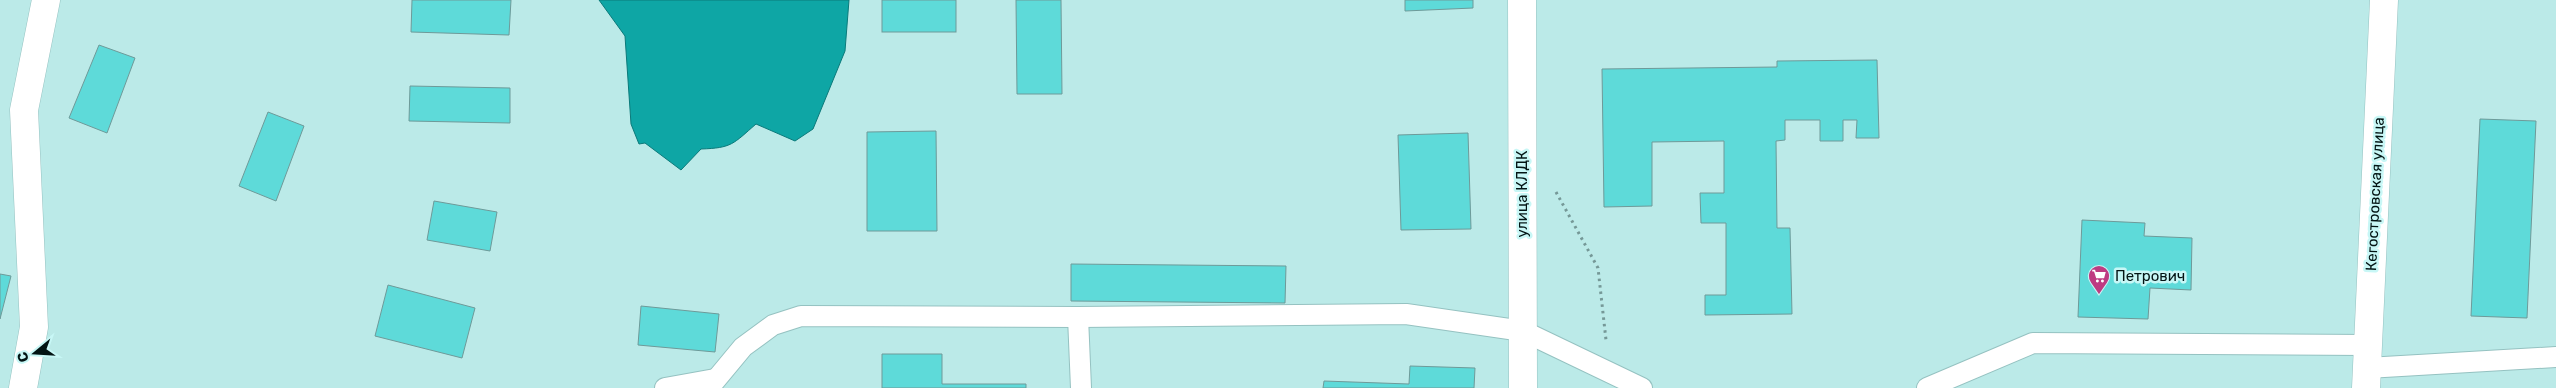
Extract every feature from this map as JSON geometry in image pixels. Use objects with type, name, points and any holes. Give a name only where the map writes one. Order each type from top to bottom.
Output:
[{"type":"street","points":[[23,388],[34,327],[24,110],[46,0]]},
{"type":"street","name":"улица КЛДК","points":[[1522,0],[1523,388]]},
{"type":"street","name":"Кегостровская улица","points":[[2367,367],[2384,0]]},
{"type":"lane","points":[[665,388],[712,384],[743,347],[773,325],[802,316],[1078,317],[1406,314],[1522,330],[1642,388]]},
{"type":"lane","points":[[1078,317],[1081,388]]},
{"type":"lane","points":[[1927,388],[2033,343],[2367,367],[2556,357]]},
{"type":"path","points":[[1555,191],[1598,268],[1610,373]]},
{"type":"water","points":[[599,0],[849,0],[845,51],[813,129],[795,141],[756,124],[732,144],[701,149],[681,170],[645,143],[639,144],[631,124],[625,36]]},
{"type":"building","points":[[412,0],[511,0],[509,35],[411,32]]},
{"type":"building","points":[[882,0],[956,0],[956,32],[882,32]]},
{"type":"building","points":[[1016,0],[1061,0],[1062,94],[1017,94]]},
{"type":"building","points":[[1405,0],[1473,0],[1473,8],[1405,11]]},
{"type":"building","points":[[99,45],[135,58],[107,133],[69,118]]},
{"type":"building","points":[[1877,60],[1879,138],[1856,138],[1857,120],[1843,120],[1843,141],[1820,141],[1820,120],[1785,120],[1785,140],[1776,141],[1777,228],[1790,228],[1792,314],[1705,315],[1705,295],[1726,295],[1726,223],[1701,223],[1700,193],[1724,193],[1724,141],[1652,142],[1652,206],[1604,207],[1602,69],[1777,67],[1777,61]]},
{"type":"building","points":[[410,86],[510,88],[510,123],[409,121]]},
{"type":"building","points":[[268,112],[304,126],[276,201],[239,186]]},
{"type":"building","points":[[2480,119],[2536,121],[2527,318],[2471,316]]},
{"type":"building","points":[[936,131],[937,231],[867,231],[867,132]]},
{"type":"building","points":[[1468,133],[1471,229],[1401,230],[1398,135]]},
{"type":"building","points":[[434,201],[497,212],[490,251],[427,240]]},
{"type":"building","points":[[2082,220],[2145,223],[2144,236],[2192,238],[2191,290],[2150,288],[2148,319],[2078,317]]},
{"type":"building","points":[[1071,264],[1286,266],[1285,303],[1071,301]]},
{"type":"building","points":[[0,274],[11,276],[0,319]]},
{"type":"building","points":[[388,285],[475,308],[462,358],[375,336]]},
{"type":"building","points":[[641,306],[719,314],[715,352],[638,345]]},
{"type":"building","points":[[882,354],[942,354],[942,384],[1026,384],[1026,388],[882,388]]},
{"type":"building","points":[[1410,366],[1475,368],[1474,388],[1323,388],[1324,381],[1409,384]]},
{"type":"place","name":"Петрович","points":[[2099,295]]}]
